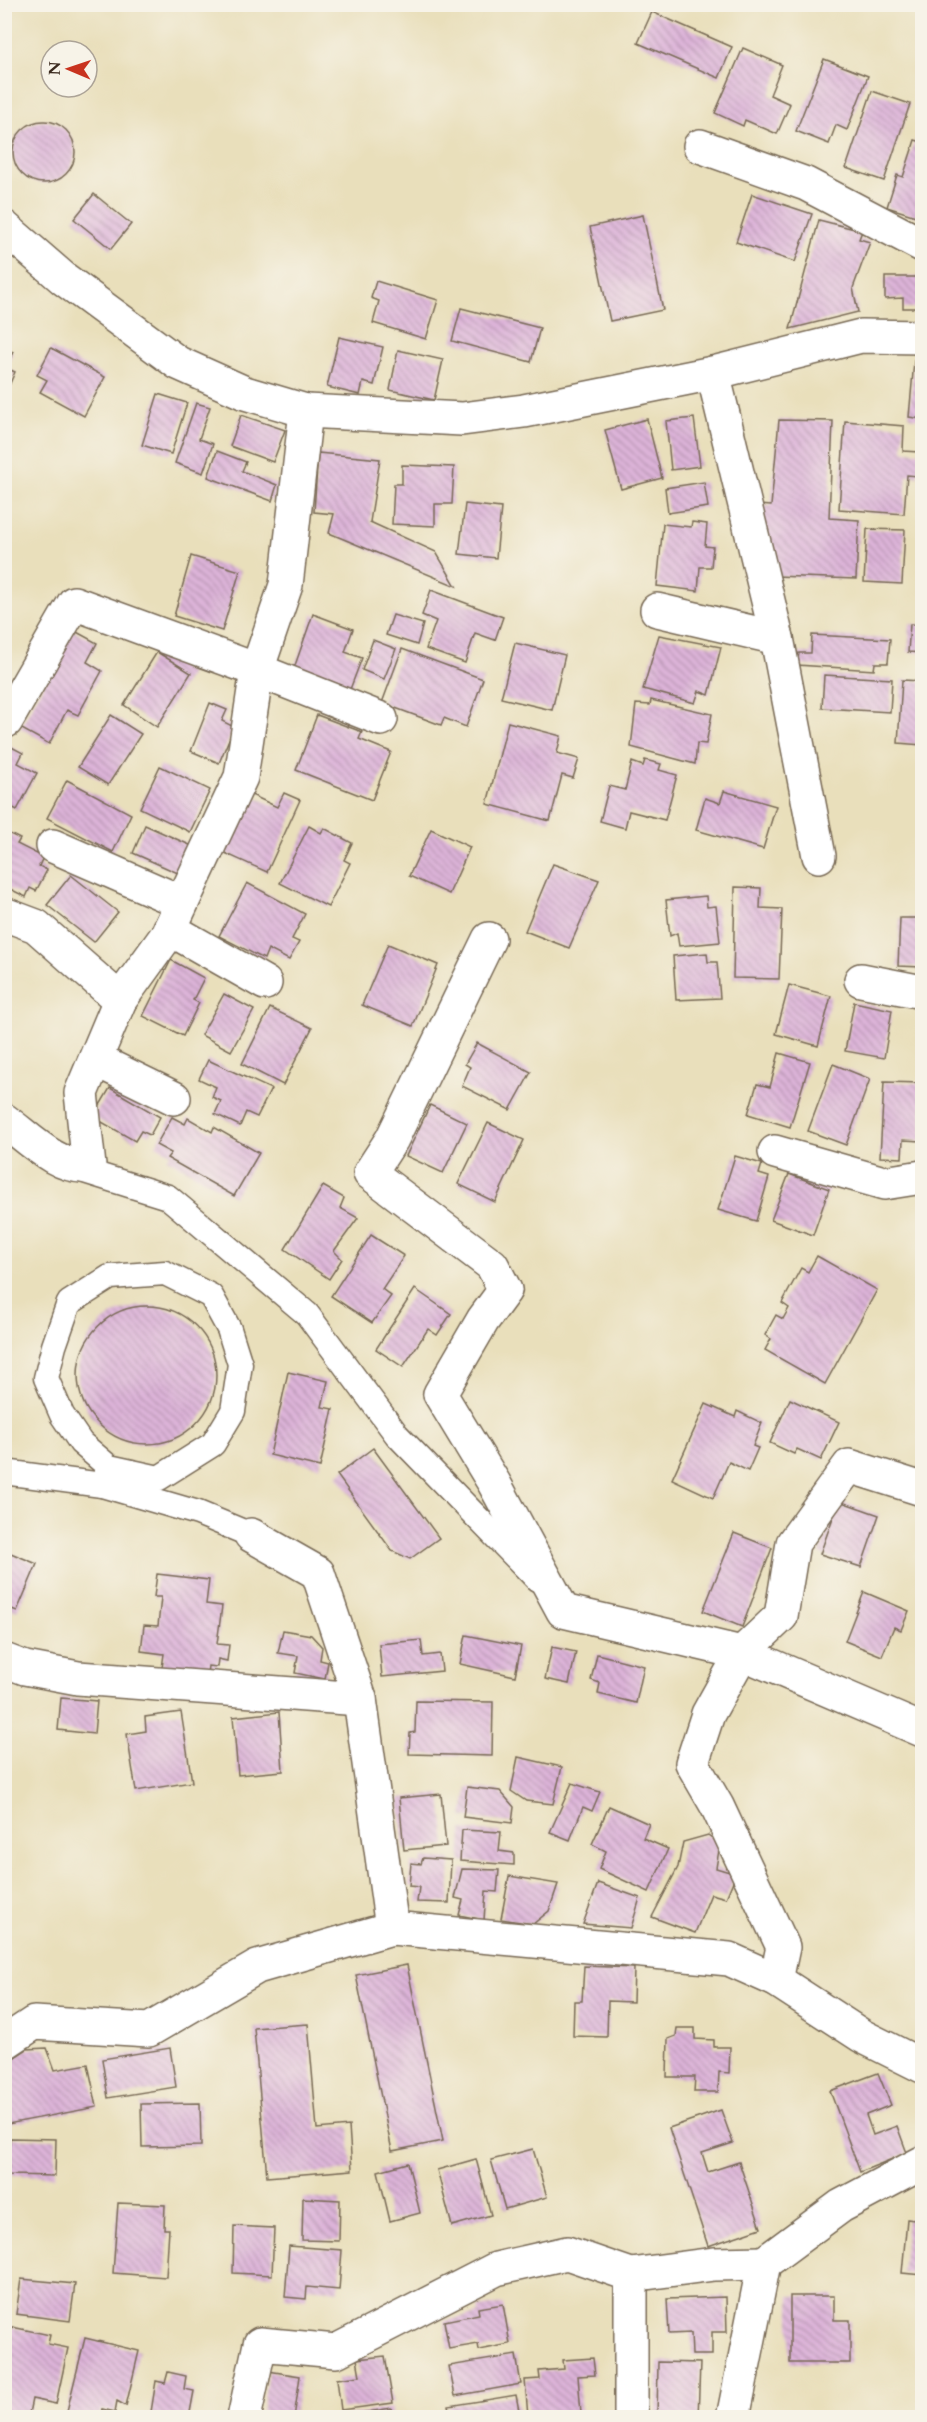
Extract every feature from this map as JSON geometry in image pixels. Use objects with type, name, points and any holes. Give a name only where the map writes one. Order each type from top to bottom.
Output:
[{"type":"street","points":[[700,146],[806,184],[922,245]]},
{"type":"street","points":[[4,227],[64,279],[178,363],[245,393],[306,411],[462,419],[524,411],[713,374],[861,336],[922,337]]},
{"type":"street","points":[[713,374],[777,638],[819,856]]},
{"type":"street","points":[[4,1120],[56,1158],[75,1168],[89,1167],[81,1093],[120,1000],[176,915],[241,777],[257,670],[286,585],[306,411]]},
{"type":"street","points":[[6,721],[74,603],[257,670],[381,719]]},
{"type":"street","points":[[657,610],[777,638]]},
{"type":"street","points":[[53,846],[176,915],[265,983]]},
{"type":"street","points":[[4,914],[36,926],[120,1000]]},
{"type":"street","points":[[489,939],[392,1139],[370,1173],[492,1265],[505,1290],[483,1320],[440,1394],[494,1483],[563,1611],[742,1653],[922,1730]]},
{"type":"street","points":[[861,980],[922,992]]},
{"type":"street","points":[[96,1060],[174,1098]]},
{"type":"street","points":[[775,1152],[884,1183],[922,1177]]},
{"type":"street","points":[[776,1980],[783,1947],[717,1806],[692,1763],[708,1714],[742,1653],[781,1616],[793,1543],[849,1466],[922,1490]]},
{"type":"street","points":[[251,1535],[318,1573],[360,1699],[392,1928]]},
{"type":"street","points":[[4,1660],[25,1668],[78,1678],[360,1699]]},
{"type":"street","points":[[4,2043],[34,2023],[149,2030],[257,1967],[392,1928],[729,1959],[776,1980],[862,2036],[922,2066]]},
{"type":"street","points":[[244,2418],[260,2344],[336,2351],[496,2270],[567,2253],[631,2275],[714,2264],[764,2263],[841,2206],[922,2163]]},
{"type":"street","points":[[732,2418],[764,2263]]},
{"type":"street","points":[[631,2275],[631,2418]]},
{"type":"lane","points":[[75,1168],[168,1197],[307,1314],[397,1435],[557,1599]]},
{"type":"lane","points":[[4,1472],[105,1476],[159,1478],[213,1444],[233,1411],[240,1364],[229,1329],[211,1296],[165,1273],[110,1277],[69,1302],[46,1378],[62,1415],[105,1476],[251,1535]]},
{"type":"building","points":[[652,12],[732,47],[719,78],[638,43]]},
{"type":"building","points":[[743,48],[782,65],[770,95],[790,104],[777,134],[745,120],[743,126],[715,113]]},
{"type":"building","points":[[824,59],[868,76],[847,130],[836,125],[829,144],[796,131]]},
{"type":"building","points":[[872,91],[910,104],[884,181],[846,168]]},
{"type":"building","points":[[44,121],[61,126],[66,130],[70,135],[75,152],[70,169],[66,174],[61,178],[44,183],[27,178],[22,174],[18,169],[13,152],[18,135],[22,130],[27,126]]},
{"type":"building","points":[[915,140],[922,142],[922,218],[887,207],[897,175],[903,177]]},
{"type":"building","points":[[94,194],[131,224],[111,249],[74,219]]},
{"type":"building","points":[[752,194],[812,214],[795,262],[736,242]]},
{"type":"building","points":[[643,215],[663,310],[610,321],[590,227]]},
{"type":"building","points":[[819,220],[862,231],[859,239],[870,242],[853,288],[858,312],[790,329]]},
{"type":"building","points":[[885,277],[922,277],[922,308],[903,308],[903,298],[885,299]]},
{"type":"building","points":[[376,281],[438,300],[426,339],[373,323],[379,301],[371,298]]},
{"type":"building","points":[[461,308],[540,328],[531,362],[452,341]]},
{"type":"building","points":[[339,337],[383,347],[374,385],[363,382],[360,395],[327,387]]},
{"type":"building","points":[[4,348],[13,352],[6,368],[15,372],[4,397]]},
{"type":"building","points":[[51,348],[105,377],[84,416],[40,392],[47,380],[37,375]]},
{"type":"building","points":[[398,350],[443,360],[434,400],[390,390]]},
{"type":"building","points":[[914,361],[922,361],[922,419],[909,417]]},
{"type":"building","points":[[158,394],[187,403],[171,454],[142,445]]},
{"type":"building","points":[[196,403],[210,407],[199,439],[213,444],[203,473],[175,463]]},
{"type":"building","points":[[241,415],[285,430],[273,462],[230,446]]},
{"type":"building","points":[[694,418],[700,466],[671,470],[666,421]]},
{"type":"building","points":[[647,419],[662,478],[621,489],[605,430]]},
{"type":"building","points":[[779,420],[833,421],[829,518],[859,520],[856,579],[775,576],[759,505],[771,506]]},
{"type":"building","points":[[845,421],[904,426],[903,451],[920,452],[918,476],[907,475],[904,514],[839,509]]},
{"type":"building","points":[[217,451],[246,462],[242,471],[277,485],[272,501],[208,477]]},
{"type":"building","points":[[318,453],[380,459],[370,522],[436,552],[456,586],[329,533],[334,514],[314,512]]},
{"type":"building","points":[[402,465],[454,467],[452,504],[435,504],[435,526],[392,524],[394,484],[402,484]]},
{"type":"building","points":[[704,482],[708,507],[668,513],[665,488]]},
{"type":"building","points":[[465,504],[501,508],[496,558],[459,554]]},
{"type":"building","points":[[692,522],[707,524],[705,546],[713,547],[711,567],[700,567],[698,591],[657,586],[663,524],[691,527]]},
{"type":"building","points":[[867,529],[905,530],[902,584],[864,582]]},
{"type":"building","points":[[191,556],[240,571],[222,631],[174,616]]},
{"type":"building","points":[[431,590],[503,617],[495,640],[475,633],[465,663],[426,649],[436,621],[422,615]]},
{"type":"building","points":[[313,614],[353,629],[345,652],[362,658],[349,692],[293,671]]},
{"type":"building","points":[[393,615],[423,624],[417,645],[386,635]]},
{"type":"building","points":[[910,624],[922,625],[922,653],[908,652]]},
{"type":"building","points":[[73,630],[97,643],[87,662],[102,671],[78,715],[67,710],[49,744],[20,728]]},
{"type":"building","points":[[659,635],[721,647],[709,695],[699,691],[695,703],[643,689]]},
{"type":"building","points":[[812,635],[890,639],[888,663],[875,663],[874,670],[797,665],[799,653],[811,653]]},
{"type":"building","points":[[373,640],[396,649],[384,679],[362,670]]},
{"type":"building","points":[[515,643],[565,655],[552,710],[501,698]]},
{"type":"building","points":[[402,649],[483,679],[466,727],[444,718],[441,725],[382,703]]},
{"type":"building","points":[[157,652],[191,673],[157,727],[124,705]]},
{"type":"building","points":[[824,675],[892,679],[890,712],[822,708]]},
{"type":"building","points":[[902,680],[922,681],[922,745],[898,743]]},
{"type":"building","points":[[651,700],[712,714],[706,744],[697,743],[695,764],[631,747],[636,704],[650,705]]},
{"type":"building","points":[[210,703],[227,710],[222,721],[234,727],[219,763],[191,751]]},
{"type":"building","points":[[111,715],[141,734],[108,785],[78,767]]},
{"type":"building","points":[[317,715],[362,732],[359,739],[391,752],[372,800],[296,770]]},
{"type":"building","points":[[508,722],[561,736],[557,753],[579,759],[573,778],[562,775],[550,821],[487,804]]},
{"type":"building","points":[[4,743],[23,753],[18,763],[37,773],[17,810],[4,803]]},
{"type":"building","points":[[645,760],[661,764],[659,770],[677,775],[665,820],[629,811],[625,828],[600,821],[609,786],[625,790],[632,762],[643,766]]},
{"type":"building","points":[[160,766],[210,790],[190,832],[140,808]]},
{"type":"building","points":[[67,780],[131,814],[113,852],[47,818]]},
{"type":"building","points":[[724,791],[776,806],[763,849],[696,830],[705,798],[720,803]]},
{"type":"building","points":[[245,792],[277,807],[284,793],[300,800],[267,872],[218,850]]},
{"type":"building","points":[[145,825],[192,846],[180,874],[133,853]]},
{"type":"building","points":[[309,826],[321,833],[324,828],[352,843],[344,860],[350,863],[328,907],[280,883]]},
{"type":"building","points":[[431,829],[470,847],[449,894],[409,876]]},
{"type":"building","points":[[4,831],[20,839],[17,844],[43,857],[39,866],[47,870],[36,891],[30,888],[26,897],[4,886]]},
{"type":"building","points":[[553,864],[599,880],[569,948],[525,931]]},
{"type":"building","points":[[71,875],[118,912],[94,942],[47,905]]},
{"type":"building","points":[[247,883],[305,914],[292,939],[299,942],[289,960],[268,949],[264,959],[219,936]]},
{"type":"building","points":[[735,887],[761,888],[760,908],[782,909],[779,979],[733,978]]},
{"type":"building","points":[[706,896],[707,907],[716,906],[720,942],[679,946],[677,933],[670,936],[666,900]]},
{"type":"building","points":[[900,918],[922,918],[922,967],[898,966]]},
{"type":"building","points":[[388,944],[438,965],[413,1026],[362,1005]]},
{"type":"building","points":[[707,953],[708,962],[717,962],[720,998],[676,1000],[673,956]]},
{"type":"building","points":[[171,960],[204,978],[193,1000],[199,1003],[183,1036],[143,1016]]},
{"type":"building","points":[[789,985],[831,996],[818,1046],[776,1034]]},
{"type":"building","points":[[224,994],[254,1010],[231,1051],[201,1035]]},
{"type":"building","points":[[854,1002],[892,1010],[884,1058],[845,1051]]},
{"type":"building","points":[[270,1008],[312,1028],[283,1085],[242,1064]]},
{"type":"building","points":[[477,1043],[531,1072],[510,1110],[462,1086],[470,1067],[465,1064]]},
{"type":"building","points":[[779,1053],[810,1062],[790,1127],[748,1114],[757,1084],[770,1087]]},
{"type":"building","points":[[208,1060],[271,1089],[257,1117],[246,1112],[240,1126],[215,1114],[221,1101],[212,1097],[216,1087],[199,1079]]},
{"type":"building","points":[[833,1064],[870,1079],[846,1145],[808,1131]]},
{"type":"building","points":[[884,1082],[922,1083],[922,1141],[903,1140],[902,1158],[880,1157]]},
{"type":"building","points":[[110,1088],[160,1117],[150,1135],[141,1131],[135,1141],[93,1117]]},
{"type":"building","points":[[430,1105],[467,1123],[443,1173],[406,1156]]},
{"type":"building","points":[[172,1117],[185,1124],[188,1118],[212,1132],[214,1127],[259,1153],[234,1196],[167,1158],[171,1153],[156,1145]]},
{"type":"building","points":[[488,1123],[524,1140],[495,1202],[458,1184]]},
{"type":"building","points":[[735,1156],[762,1164],[759,1174],[769,1177],[756,1221],[718,1210]]},
{"type":"building","points":[[789,1174],[829,1189],[813,1235],[771,1220]]},
{"type":"building","points":[[323,1186],[344,1198],[340,1208],[358,1218],[334,1251],[342,1259],[329,1279],[285,1249]]},
{"type":"building","points":[[371,1235],[404,1256],[382,1289],[391,1296],[372,1323],[331,1296]]},
{"type":"building","points":[[817,1256],[877,1290],[825,1384],[765,1350],[771,1339],[765,1335],[776,1315],[783,1319],[789,1308],[782,1303],[801,1268],[808,1272]]},
{"type":"building","points":[[415,1289],[451,1314],[437,1335],[428,1329],[403,1367],[376,1349]]},
{"type":"building","points":[[147,1306],[173,1311],[196,1326],[211,1349],[216,1375],[211,1401],[196,1424],[173,1439],[147,1444],[121,1439],[98,1424],[83,1401],[78,1375],[83,1349],[98,1326],[121,1311]]},
{"type":"building","points":[[288,1372],[328,1381],[322,1407],[333,1409],[320,1467],[270,1455]]},
{"type":"building","points":[[790,1399],[839,1422],[821,1460],[797,1449],[794,1454],[770,1443]]},
{"type":"building","points":[[706,1404],[735,1417],[737,1411],[762,1423],[753,1446],[758,1448],[748,1471],[729,1462],[713,1498],[672,1479]]},
{"type":"building","points":[[373,1448],[439,1538],[410,1559],[392,1551],[337,1475]]},
{"type":"building","points":[[839,1501],[879,1515],[861,1567],[820,1554]]},
{"type":"building","points":[[734,1533],[772,1548],[742,1627],[703,1611]]},
{"type":"building","points":[[6,1551],[37,1564],[17,1611],[4,1606]]},
{"type":"building","points":[[157,1574],[209,1580],[206,1604],[222,1606],[217,1644],[229,1645],[227,1661],[218,1659],[217,1667],[208,1666],[207,1674],[162,1668],[164,1654],[141,1651],[144,1625],[158,1626],[161,1597],[154,1597]]},
{"type":"building","points":[[864,1592],[909,1611],[901,1630],[894,1627],[882,1656],[845,1641]]},
{"type":"building","points":[[283,1630],[311,1635],[322,1647],[320,1660],[328,1662],[325,1679],[295,1673],[298,1656],[278,1653]]},
{"type":"building","points":[[466,1635],[521,1646],[515,1676],[460,1664]]},
{"type":"building","points":[[421,1640],[423,1656],[440,1654],[442,1671],[382,1677],[379,1644]]},
{"type":"building","points":[[552,1647],[576,1652],[569,1684],[545,1679]]},
{"type":"building","points":[[597,1654],[644,1666],[636,1703],[598,1694],[600,1683],[591,1680]]},
{"type":"building","points":[[61,1698],[97,1701],[94,1734],[58,1730]]},
{"type":"building","points":[[416,1701],[493,1702],[492,1756],[409,1754],[410,1733],[415,1732]]},
{"type":"building","points":[[181,1712],[192,1782],[136,1791],[127,1734],[146,1731],[145,1717]]},
{"type":"building","points":[[279,1712],[283,1771],[238,1775],[233,1717]]},
{"type":"building","points":[[518,1757],[562,1767],[553,1804],[526,1801],[511,1791]]},
{"type":"building","points":[[572,1783],[600,1792],[592,1811],[583,1807],[570,1840],[550,1832]]},
{"type":"building","points":[[467,1787],[500,1791],[514,1807],[512,1823],[463,1817]]},
{"type":"building","points":[[441,1794],[446,1846],[404,1850],[399,1798]]},
{"type":"building","points":[[609,1806],[649,1824],[643,1838],[668,1849],[649,1892],[599,1869],[606,1851],[592,1844]]},
{"type":"building","points":[[462,1830],[501,1832],[499,1851],[514,1853],[514,1865],[460,1861]]},
{"type":"building","points":[[708,1835],[720,1844],[716,1868],[736,1874],[726,1898],[711,1894],[695,1933],[652,1917],[678,1867],[683,1842]]},
{"type":"building","points":[[423,1858],[451,1860],[449,1903],[417,1902],[419,1887],[409,1886],[411,1863],[421,1864]]},
{"type":"building","points":[[462,1869],[499,1870],[497,1892],[486,1891],[484,1920],[459,1915],[463,1900],[455,1898]]},
{"type":"building","points":[[509,1876],[558,1884],[549,1911],[533,1924],[501,1919]]},
{"type":"building","points":[[598,1883],[640,1898],[631,1928],[583,1924]]},
{"type":"building","points":[[407,1965],[443,2141],[392,2151],[356,1975]]},
{"type":"building","points":[[584,1966],[634,1968],[633,2002],[608,2001],[607,2037],[573,2036],[574,2001],[582,2001]]},
{"type":"building","points":[[308,2024],[317,2129],[349,2126],[352,2170],[267,2177],[254,2028]]},
{"type":"building","points":[[677,2028],[695,2028],[695,2039],[714,2040],[714,2047],[730,2047],[729,2073],[719,2072],[718,2092],[694,2092],[695,2077],[667,2077],[668,2039],[676,2036]]},
{"type":"building","points":[[47,2048],[55,2070],[88,2064],[97,2107],[8,2124],[4,2106],[4,2064],[27,2049]]},
{"type":"building","points":[[170,2048],[176,2087],[108,2098],[102,2059]]},
{"type":"building","points":[[878,2073],[891,2105],[866,2115],[873,2135],[897,2126],[907,2153],[860,2172],[830,2091]]},
{"type":"building","points":[[200,2103],[201,2146],[142,2147],[141,2104]]},
{"type":"building","points":[[721,2110],[733,2143],[702,2153],[708,2172],[739,2162],[761,2228],[708,2246],[669,2128]]},
{"type":"building","points":[[10,2138],[56,2139],[55,2176],[8,2175]]},
{"type":"building","points":[[533,2149],[547,2197],[505,2209],[491,2160]]},
{"type":"building","points":[[476,2159],[491,2215],[452,2226],[437,2170]]},
{"type":"building","points":[[408,2163],[420,2213],[390,2221],[378,2171]]},
{"type":"building","points":[[303,2198],[340,2200],[339,2241],[302,2240]]},
{"type":"building","points":[[118,2203],[165,2205],[164,2229],[169,2229],[166,2277],[113,2273]]},
{"type":"building","points":[[907,2219],[922,2221],[922,2275],[902,2273]]},
{"type":"building","points":[[234,2226],[274,2228],[272,2275],[233,2273]]},
{"type":"building","points":[[289,2246],[342,2250],[339,2290],[307,2287],[306,2299],[285,2297]]},
{"type":"building","points":[[21,2279],[75,2284],[70,2321],[16,2314]]},
{"type":"building","points":[[790,2296],[834,2296],[834,2320],[850,2320],[850,2363],[790,2363]]},
{"type":"building","points":[[726,2297],[727,2332],[712,2332],[712,2355],[692,2355],[691,2333],[669,2334],[667,2299]]},
{"type":"building","points":[[503,2304],[510,2344],[479,2350],[478,2344],[449,2349],[444,2321],[479,2314],[478,2308]]},
{"type":"building","points":[[12,2327],[50,2335],[48,2344],[68,2348],[56,2404],[32,2399],[28,2418],[4,2418],[4,2363]]},
{"type":"building","points":[[85,2338],[139,2351],[126,2406],[117,2401],[115,2412],[102,2409],[100,2418],[66,2415]]},
{"type":"building","points":[[516,2355],[521,2384],[455,2396],[449,2366]]},
{"type":"building","points":[[385,2356],[393,2403],[341,2410],[337,2379],[360,2376],[357,2359]]},
{"type":"building","points":[[593,2358],[595,2375],[578,2376],[581,2413],[528,2417],[525,2380],[540,2379],[539,2371],[564,2369],[563,2360]]},
{"type":"building","points":[[658,2362],[700,2363],[698,2418],[657,2418]]},
{"type":"building","points":[[268,2371],[300,2376],[294,2418],[261,2418]]},
{"type":"building","points":[[168,2372],[186,2376],[184,2389],[194,2391],[189,2418],[150,2418],[156,2381],[165,2383]]},
{"type":"building","points":[[516,2395],[520,2416],[515,2418],[451,2418],[449,2406]]},
{"type":"building","points":[[391,2408],[393,2418],[345,2418],[345,2416]]}]
